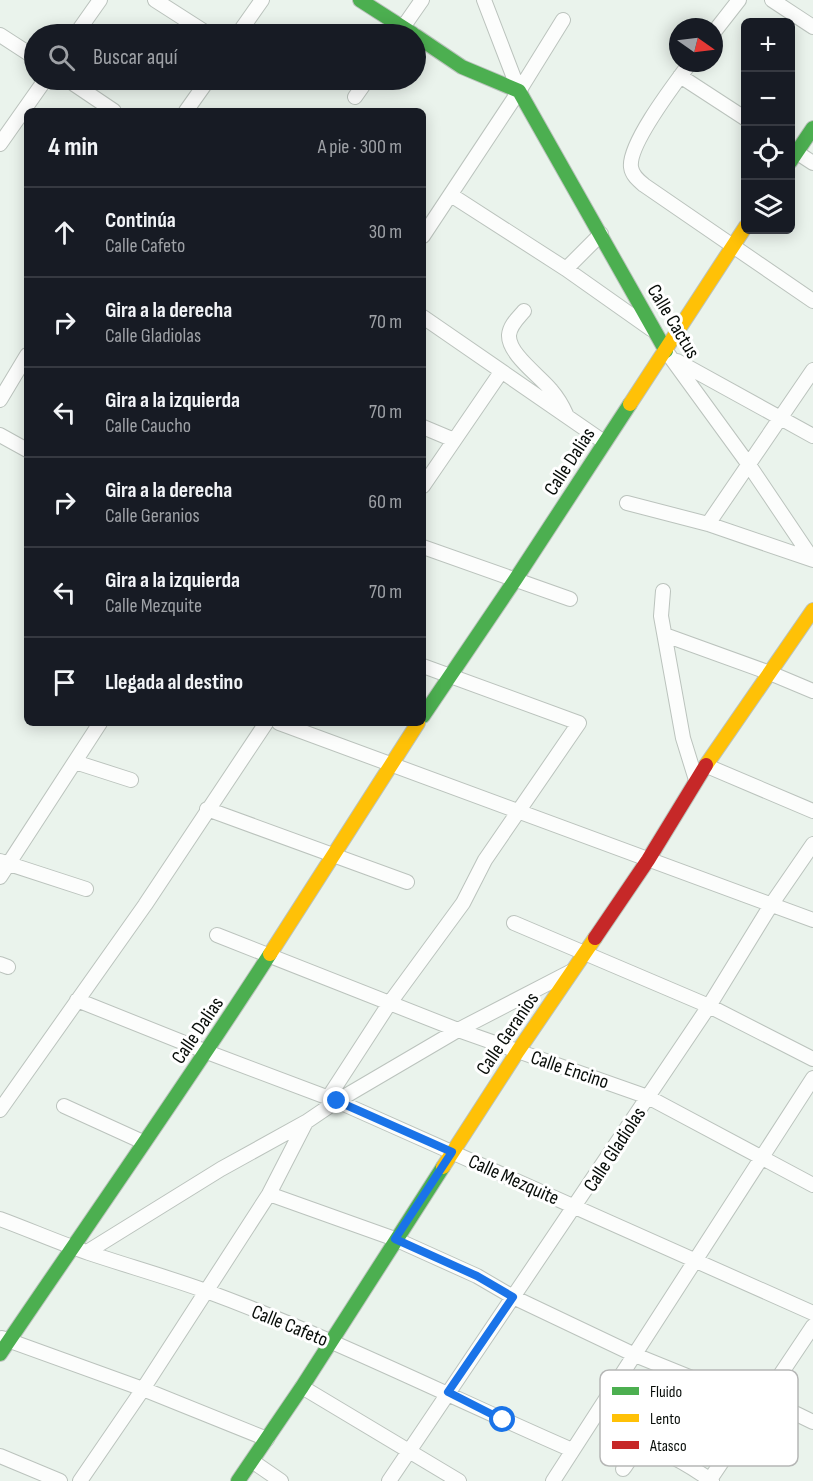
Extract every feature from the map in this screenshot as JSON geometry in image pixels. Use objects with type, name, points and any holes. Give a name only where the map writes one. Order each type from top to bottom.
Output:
[{"type":"street","points":[[83,24],[100,0]]},
{"type":"street","points":[[155,0],[192,24]]},
{"type":"street","points":[[245,24],[262,0]]},
{"type":"street","points":[[360,0],[394,24]]},
{"type":"street","points":[[411,24],[422,0]]},
{"type":"street","points":[[484,0],[519,91]]},
{"type":"street","points":[[723,20],[739,0]]},
{"type":"street","points":[[772,0],[813,27]]},
{"type":"street","points":[[426,232],[563,20]]},
{"type":"street","points":[[0,35],[24,51]]},
{"type":"street","points":[[426,45],[462,67],[519,91]]},
{"type":"street","points":[[683,72],[637,143],[631,160],[634,176],[813,301]]},
{"type":"street","points":[[680,76],[741,115]]},
{"type":"street","points":[[25,108],[38,90]]},
{"type":"street","points":[[83,90],[110,108]]},
{"type":"street","points":[[188,108],[201,90]]},
{"type":"street","points":[[355,98],[360,90]]},
{"type":"street","name":"Calle Cactus","points":[[519,91],[669,355],[749,465],[813,560]]},
{"type":"street","points":[[0,144],[24,110]]},
{"type":"street","points":[[795,151],[813,128]]},
{"type":"street","points":[[795,155],[813,163]]},
{"type":"street","points":[[451,195],[566,269],[656,333]]},
{"type":"street","name":"Calle Dalias","points":[[426,711],[515,580],[604,442],[669,355],[741,233]]},
{"type":"street","points":[[566,269],[602,234]]},
{"type":"street","points":[[524,311],[511,327],[509,338],[511,344],[529,368],[558,398],[566,415]]},
{"type":"street","points":[[426,318],[604,442]]},
{"type":"street","points":[[669,355],[813,436]]},
{"type":"street","points":[[0,400],[24,360]]},
{"type":"street","points":[[708,524],[813,370]]},
{"type":"street","points":[[426,482],[501,372]]},
{"type":"street","points":[[426,428],[454,440]]},
{"type":"street","points":[[0,435],[24,448]]},
{"type":"street","points":[[627,503],[708,524],[813,560]]},
{"type":"street","points":[[426,548],[570,599]]},
{"type":"street","points":[[663,591],[661,616],[683,738],[696,780]]},
{"type":"street","name":"Calle Geranios","points":[[238,1481],[302,1387],[395,1239],[518,1051],[648,860],[696,780],[813,610]]},
{"type":"street","points":[[665,635],[813,691]]},
{"type":"street","points":[[333,1099],[389,1004],[463,903],[485,860],[579,723],[426,667]]},
{"type":"street","points":[[0,877],[4,862],[98,726]]},
{"type":"street","points":[[1,1105],[145,905],[264,726]]},
{"type":"street","points":[[287,726],[813,920]]},
{"type":"street","name":"Calle Dalias","points":[[0,1354],[5,1339],[73,1247],[207,1052],[416,726]]},
{"type":"street","points":[[75,762],[131,780]]},
{"type":"street","points":[[707,766],[813,811]]},
{"type":"street","points":[[207,809],[407,882]]},
{"type":"street","name":"Calle Gladiolas","points":[[389,1481],[576,1207],[709,1006],[771,905],[813,844]]},
{"type":"street","points":[[4,862],[86,889]]},
{"type":"street","points":[[514,924],[586,952],[709,1006],[813,1059]]},
{"type":"street","name":"Calle Encino","points":[[217,935],[458,1030],[648,1096],[813,1185]]},
{"type":"street","points":[[87,1252],[221,1169],[306,1122],[333,1099],[458,1030],[574,970]]},
{"type":"street","name":"Calle Mezquite","points":[[77,1000],[333,1099],[813,1313]]},
{"type":"street","points":[[625,1370],[813,1078]]},
{"type":"street","points":[[64,1106],[143,1142]]},
{"type":"street","points":[[86,1479],[269,1194],[306,1122]]},
{"type":"street","points":[[269,1194],[395,1239],[477,1276],[513,1297],[635,1355],[672,1370]]},
{"type":"street","name":"Calle Cafeto","points":[[0,1219],[87,1252],[206,1291],[448,1392],[503,1420],[573,1450]]},
{"type":"street","points":[[784,1370],[813,1326]]},
{"type":"street","points":[[5,1339],[143,1389],[267,1439]]},
{"type":"street","points":[[302,1387],[459,1481]]},
{"type":"street","points":[[553,1481],[600,1409]]},
{"type":"street","points":[[798,1415],[813,1422]]},
{"type":"street","points":[[0,1456],[60,1481]]},
{"type":"street","points":[[252,1461],[281,1481]]},
{"type":"street","points":[[688,1466],[710,1481],[720,1466]]},
{"type":"traffic: fast","points":[[360,0],[397,24]]},
{"type":"traffic: fast","points":[[426,43],[462,67],[519,91],[666,351]]},
{"type":"traffic: fast","points":[[795,155],[813,128]]},
{"type":"traffic: fast","points":[[426,712],[630,404]]},
{"type":"traffic: fast","points":[[0,1354],[270,954]]},
{"type":"traffic: fast","points":[[238,1481],[302,1387],[443,1167]]},
{"type":"traffic: slow","points":[[630,404],[741,234]]},
{"type":"traffic: slow","points":[[706,765],[813,610]]},
{"type":"traffic: slow","points":[[270,954],[416,726]]},
{"type":"traffic: slow","points":[[443,1167],[595,938]]},
{"type":"traffic: jam","points":[[595,938],[648,860],[706,765]]},
{"type":"route","points":[[337,1101],[452,1152],[395,1239],[477,1276],[513,1297],[448,1392],[503,1420]]}]
